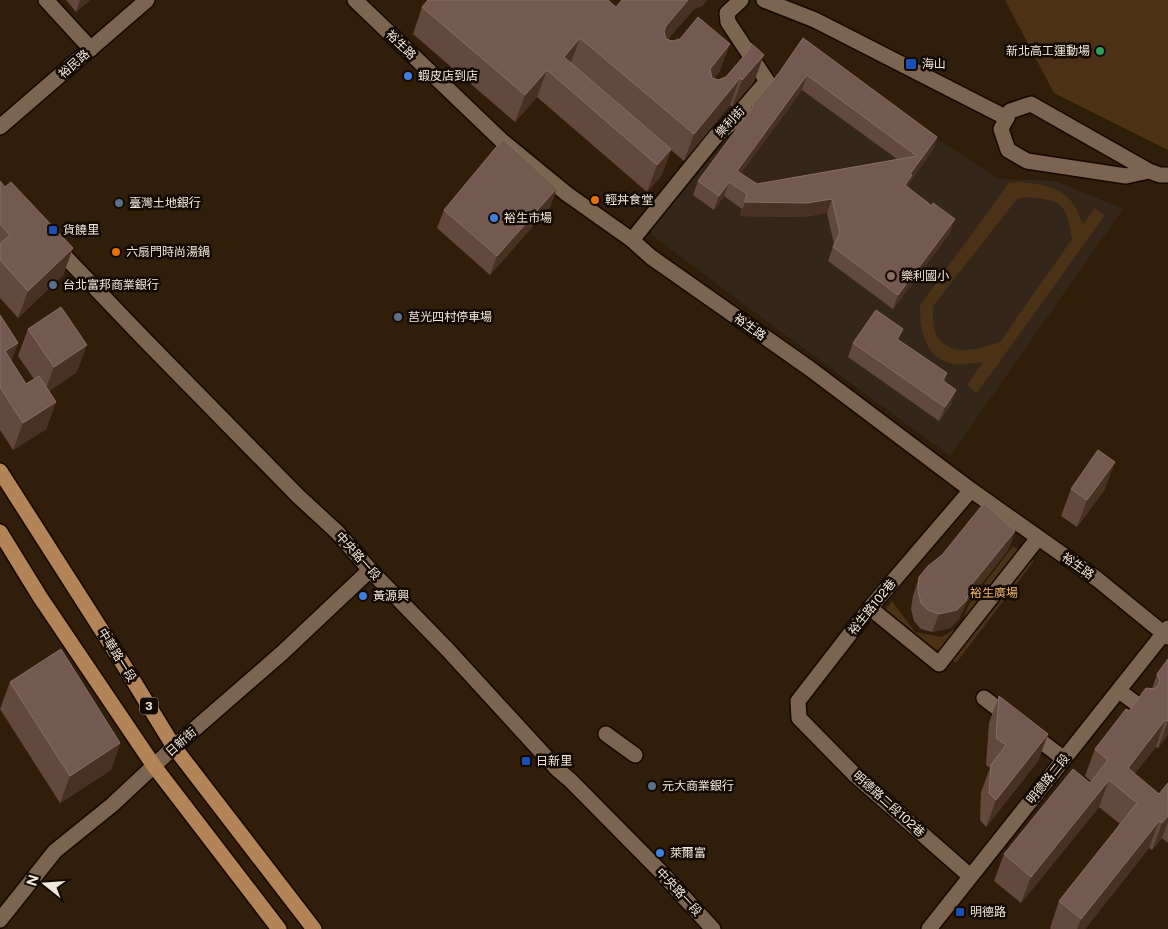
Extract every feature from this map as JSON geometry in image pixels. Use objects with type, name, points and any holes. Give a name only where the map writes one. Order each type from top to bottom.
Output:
[{"type":"main road","name":"中華路一段","points":[[0,470],[115,650],[174,747],[314,929]]},
{"type":"main road","name":"3","points":[[0,532],[40,597],[154,766],[279,929]]},
{"type":"street","points":[[46,0],[91,49]]},
{"type":"street","name":"裕民路","points":[[0,127],[147,0]]},
{"type":"street","name":"裕生路","points":[[355,0],[501,140],[567,194],[632,240],[651,257],[816,373],[971,490],[1096,579],[1166,633]]},
{"type":"street","name":"樂利街","points":[[632,240],[716,136],[730,124],[767,81],[728,22],[727,13],[741,0]]},
{"type":"street","points":[[764,0],[816,20],[1007,118]]},
{"type":"street","points":[[1149,171],[1126,176],[1027,161],[1008,150],[1001,129],[1010,111],[1031,104],[1149,171],[1160,175],[1168,175]]},
{"type":"street","name":"中央路一段","points":[[43,232],[144,339],[298,496],[337,532],[370,570],[557,769],[658,870],[713,929]]},
{"type":"street","name":"裕生路102巷","points":[[810,729],[799,718],[798,701],[870,608],[971,490]]},
{"type":"street","points":[[870,608],[939,664],[1038,538]]},
{"type":"street","name":"日新街","points":[[0,920],[55,851],[112,805],[174,747],[282,653],[370,570]]},
{"type":"street","name":"明德路二段","points":[[928,929],[1166,633]]},
{"type":"street","points":[[1119,691],[1141,707]]},
{"type":"street","points":[[984,698],[1064,759]]},
{"type":"street","name":"明德路二段102巷","points":[[810,729],[855,775],[970,876]]},
{"type":"street","points":[[606,734],[636,755]]},
{"type":"shaded area","name":"樂利國小","points":[[798,48],[999,179],[1055,181],[1123,209],[950,456],[652,235],[651,228],[722,145]]},
{"type":"green space","name":"新北高工運動場","points":[[1005,0],[1168,0],[1168,150],[1054,93]]},
{"type":"green space","points":[[1009,183],[1035,184],[1057,190],[1064,194],[1074,205],[1083,224],[1095,208],[1105,215],[977,393],[967,385],[983,362],[956,364],[946,362],[937,357],[926,343],[923,334],[920,305]],"holes":[[[1029,197],[1050,200],[1062,207],[1068,219],[1072,239],[1000,342],[965,350],[949,347],[936,334],[933,306],[1017,199]]]},
{"type":"green space","name":"裕生廣場","points":[[1013,546],[1034,561],[956,663],[937,649],[927,662],[876,622],[892,601],[915,632],[942,637],[961,625],[969,604]]},
{"type":"building","points":[[428,0],[608,0],[616,7],[622,0],[688,0],[666,26],[664,31],[666,39],[672,41],[680,39],[698,17],[730,44],[710,69],[712,78],[718,80],[726,77],[749,50],[751,43],[764,55],[742,80],[740,78],[694,134],[580,38],[564,57],[671,149],[657,165],[547,70],[525,95],[422,7]]},
{"type":"building","points":[[803,38],[937,137],[910,174],[912,175],[905,185],[932,206],[933,203],[955,219],[898,295],[833,247],[840,233],[832,199],[807,203],[745,202],[747,194],[729,182],[719,196],[698,181],[753,107],[752,105],[779,73]],"holes":[[[807,75],[917,156],[757,184],[737,171]]]},
{"type":"building","name":"裕生市場","points":[[503,139],[557,188],[497,256],[444,210]]},
{"type":"building","points":[[0,181],[5,187],[11,182],[73,248],[28,291],[0,260],[0,244],[10,235],[0,224]]},
{"type":"building","points":[[61,307],[87,345],[54,367],[28,329]]},
{"type":"building","points":[[876,310],[903,329],[897,339],[947,373],[942,380],[956,390],[945,407],[853,343]]},
{"type":"building","points":[[0,315],[18,343],[5,351],[26,384],[39,376],[56,402],[23,423],[0,387]]},
{"type":"building","points":[[1098,450],[1115,462],[1087,500],[1071,489]]},
{"type":"building","points":[[984,503],[1015,531],[972,584],[966,601],[957,610],[939,614],[928,610],[921,603],[918,590],[919,577],[928,566],[942,555]]},
{"type":"building","points":[[61,649],[120,743],[70,776],[10,682]]},
{"type":"building","points":[[1168,659],[1168,721],[1165,720],[1128,768],[1159,794],[1168,783],[1168,816],[1162,823],[1159,821],[1081,919],[1059,901],[1137,803],[1109,780],[1031,877],[1004,854],[1073,769],[1090,783],[1108,760],[1095,749],[1126,709],[1129,711],[1146,688],[1154,689],[1158,686],[1160,681],[1157,674]]},
{"type":"building","points":[[999,696],[1048,734],[996,800],[989,793],[991,765],[1006,745],[996,738]]},
{"type":"place","name":"新北高工運動場","points":[[1100,51]]},
{"type":"place","name":"海山","points":[[911,64]]},
{"type":"place","name":"蝦皮店到店","points":[[408,76]]},
{"type":"place","name":"輕丼食堂","points":[[595,200]]},
{"type":"place","name":"臺灣土地銀行","points":[[119,203]]},
{"type":"place","name":"裕生市場","points":[[494,218]]},
{"type":"place","name":"貨饒里","points":[[53,230]]},
{"type":"place","name":"六扇門時尚湯鍋","points":[[116,252]]},
{"type":"place","name":"樂利國小","points":[[891,276]]},
{"type":"place","name":"台北富邦商業銀行","points":[[53,285]]},
{"type":"place","name":"莒光四村停車場","points":[[398,317]]},
{"type":"place","name":"黃源興","points":[[363,596]]},
{"type":"place","name":"日新里","points":[[526,761]]},
{"type":"place","name":"元大商業銀行","points":[[652,786]]},
{"type":"place","name":"萊爾富","points":[[660,853]]},
{"type":"place","name":"明德路","points":[[960,912]]}]
